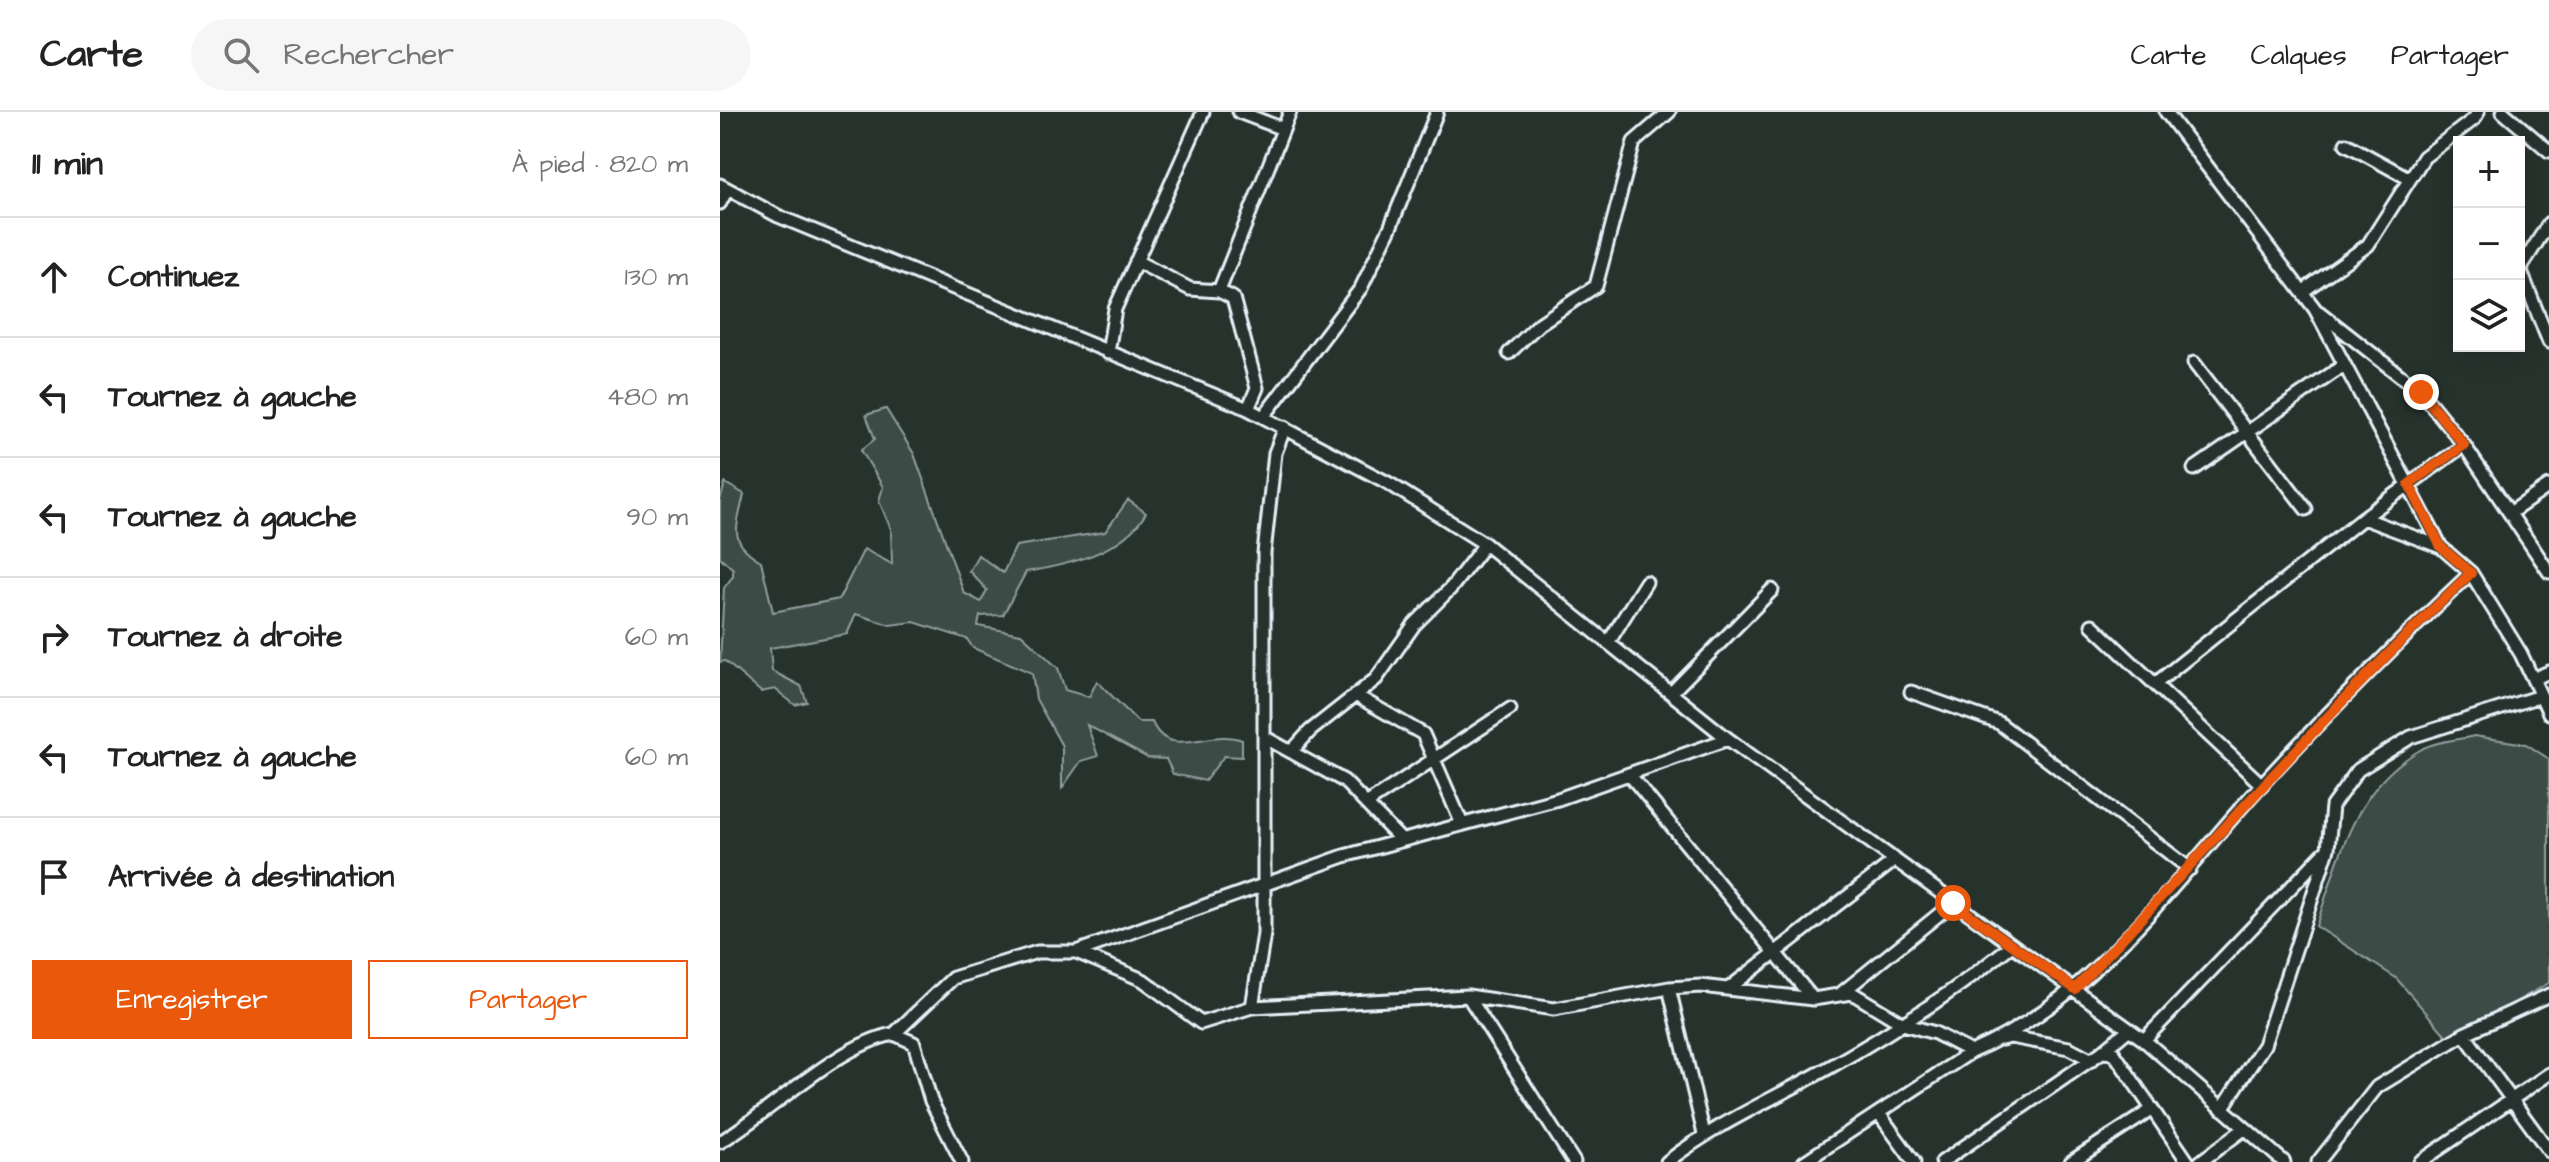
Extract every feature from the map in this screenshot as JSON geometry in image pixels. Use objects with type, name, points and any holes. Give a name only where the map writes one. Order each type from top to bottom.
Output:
[{"type":"street","points":[[1108,353],[1115,309],[1203,112]]},
{"type":"street","points":[[1239,112],[1283,129]]},
{"type":"street","points":[[1219,291],[1290,112]]},
{"type":"street","points":[[1264,416],[1361,288],[1390,228],[1437,112]]},
{"type":"street","points":[[1646,112],[1648,127]]},
{"type":"street","points":[[1509,353],[1539,324],[1596,286],[1634,142],[1669,112]]},
{"type":"street","points":[[2166,112],[2315,309],[2441,547]]},
{"type":"street","points":[[2302,292],[2368,245],[2424,157],[2474,119],[2478,112]]},
{"type":"street","points":[[2503,112],[2549,151]]},
{"type":"street","points":[[2346,144],[2410,179]]},
{"type":"street","points":[[720,203],[724,188],[778,216],[1264,416],[1390,484],[1485,544],[1728,739],[2144,1040],[2284,1162]]},
{"type":"street","points":[[2549,223],[2538,246],[2520,269],[2549,342]]},
{"type":"street","points":[[1136,261],[1190,289],[1219,291],[1233,298],[1257,388],[1248,409]]},
{"type":"street","points":[[2315,309],[2421,392],[2464,445],[2549,572]]},
{"type":"street","points":[[2194,363],[2306,509]]},
{"type":"street","points":[[2194,469],[2344,365]]},
{"type":"street","points":[[1252,1007],[1264,934],[1264,553],[1275,453],[1285,427]]},
{"type":"street","points":[[2155,684],[2363,518],[2464,445]]},
{"type":"street","points":[[2510,513],[2549,486]]},
{"type":"street","points":[[2363,518],[2441,547],[2471,573],[2533,679],[2549,713]]},
{"type":"street","points":[[1291,752],[1310,731],[1376,679],[1414,625],[1451,588],[1485,544]]},
{"type":"street","points":[[1804,1162],[1880,1115],[1971,1052],[2000,1039],[2075,989],[2190,869],[2262,785],[2408,632],[2471,573]]},
{"type":"street","points":[[1608,643],[1646,582]]},
{"type":"street","points":[[1671,693],[1772,590]]},
{"type":"street","points":[[2092,625],[2262,785]]},
{"type":"street","points":[[2533,679],[2549,672]]},
{"type":"street","points":[[1911,692],[1999,723],[2190,869]]},
{"type":"street","points":[[1355,695],[1423,734],[1462,824]]},
{"type":"street","points":[[2222,1109],[2264,1045],[2328,849],[2332,806],[2358,770],[2411,737],[2540,696]]},
{"type":"street","points":[[1366,804],[1510,709]]},
{"type":"street","points":[[1264,737],[1344,781],[1401,840]]},
{"type":"street","points":[[720,1142],[839,1060],[884,1036],[894,1034],[953,978],[1037,952],[1076,952],[1344,856],[1558,799],[1728,739]]},
{"type":"street","points":[[1629,774],[1813,999]]},
{"type":"street","points":[[2144,1040],[2328,849]]},
{"type":"street","points":[[1728,989],[1895,860]]},
{"type":"street","points":[[1838,995],[1953,903]]},
{"type":"street","points":[[1667,1162],[1704,1134],[1948,997],[2012,945]]},
{"type":"street","points":[[1076,952],[1143,980],[1173,999],[1201,1023],[1252,1007],[1468,996],[1554,1009],[1669,988],[1728,989],[1813,999],[1852,993],[1903,1024],[1935,1033],[1971,1052]]},
{"type":"street","points":[[1669,988],[1704,1134]]},
{"type":"street","points":[[2318,1162],[2377,1087],[2464,1034],[2549,995]]},
{"type":"street","points":[[1468,996],[1574,1162]]},
{"type":"street","points":[[1942,1162],[2092,1060],[2128,1030]]},
{"type":"street","points":[[894,1034],[914,1043],[931,1101],[962,1162]]},
{"type":"street","points":[[2464,1034],[2549,1151]]},
{"type":"street","points":[[2000,1039],[2011,1037],[2069,1048],[2092,1060]]},
{"type":"street","points":[[2102,1052],[2114,1053],[2188,1162]]},
{"type":"street","points":[[2420,1162],[2549,1074]]},
{"type":"street","points":[[2071,1162],[2151,1110]]},
{"type":"street","points":[[1880,1115],[1914,1162]]},
{"type":"street","points":[[2200,1162],[2244,1129]]},
{"type":"shaded area","points":[[886,409],[914,454],[964,593],[981,602],[987,590],[969,571],[978,555],[1003,573],[1016,546],[1105,532],[1128,500],[1146,513],[1123,538],[1093,555],[1026,572],[1003,615],[980,616],[978,626],[1021,634],[1058,668],[1065,690],[1089,697],[1097,681],[1138,722],[1152,722],[1159,734],[1169,740],[1180,742],[1230,737],[1242,740],[1242,757],[1224,756],[1205,781],[1173,774],[1166,759],[1148,758],[1087,725],[1098,756],[1081,761],[1062,788],[1062,746],[1036,699],[1032,673],[973,648],[967,639],[914,622],[890,625],[856,614],[847,634],[770,648],[772,671],[801,686],[807,702],[795,705],[775,689],[761,692],[725,661],[720,662],[724,588],[733,576],[733,569],[720,557],[720,501],[725,483],[744,494],[737,533],[743,547],[761,561],[773,612],[839,599],[864,549],[892,564],[891,529],[879,501],[883,487],[861,450],[875,439],[866,415]]},
{"type":"shaded area","points":[[2474,736],[2526,744],[2549,759],[2549,983],[2449,1039],[2396,978],[2316,926],[2352,826],[2379,784],[2420,750]]},
{"type":"route","points":[[1953,903],[2075,989],[2190,869],[2262,785],[2408,632],[2471,573],[2441,547],[2409,484],[2464,445],[2421,392]]}]
